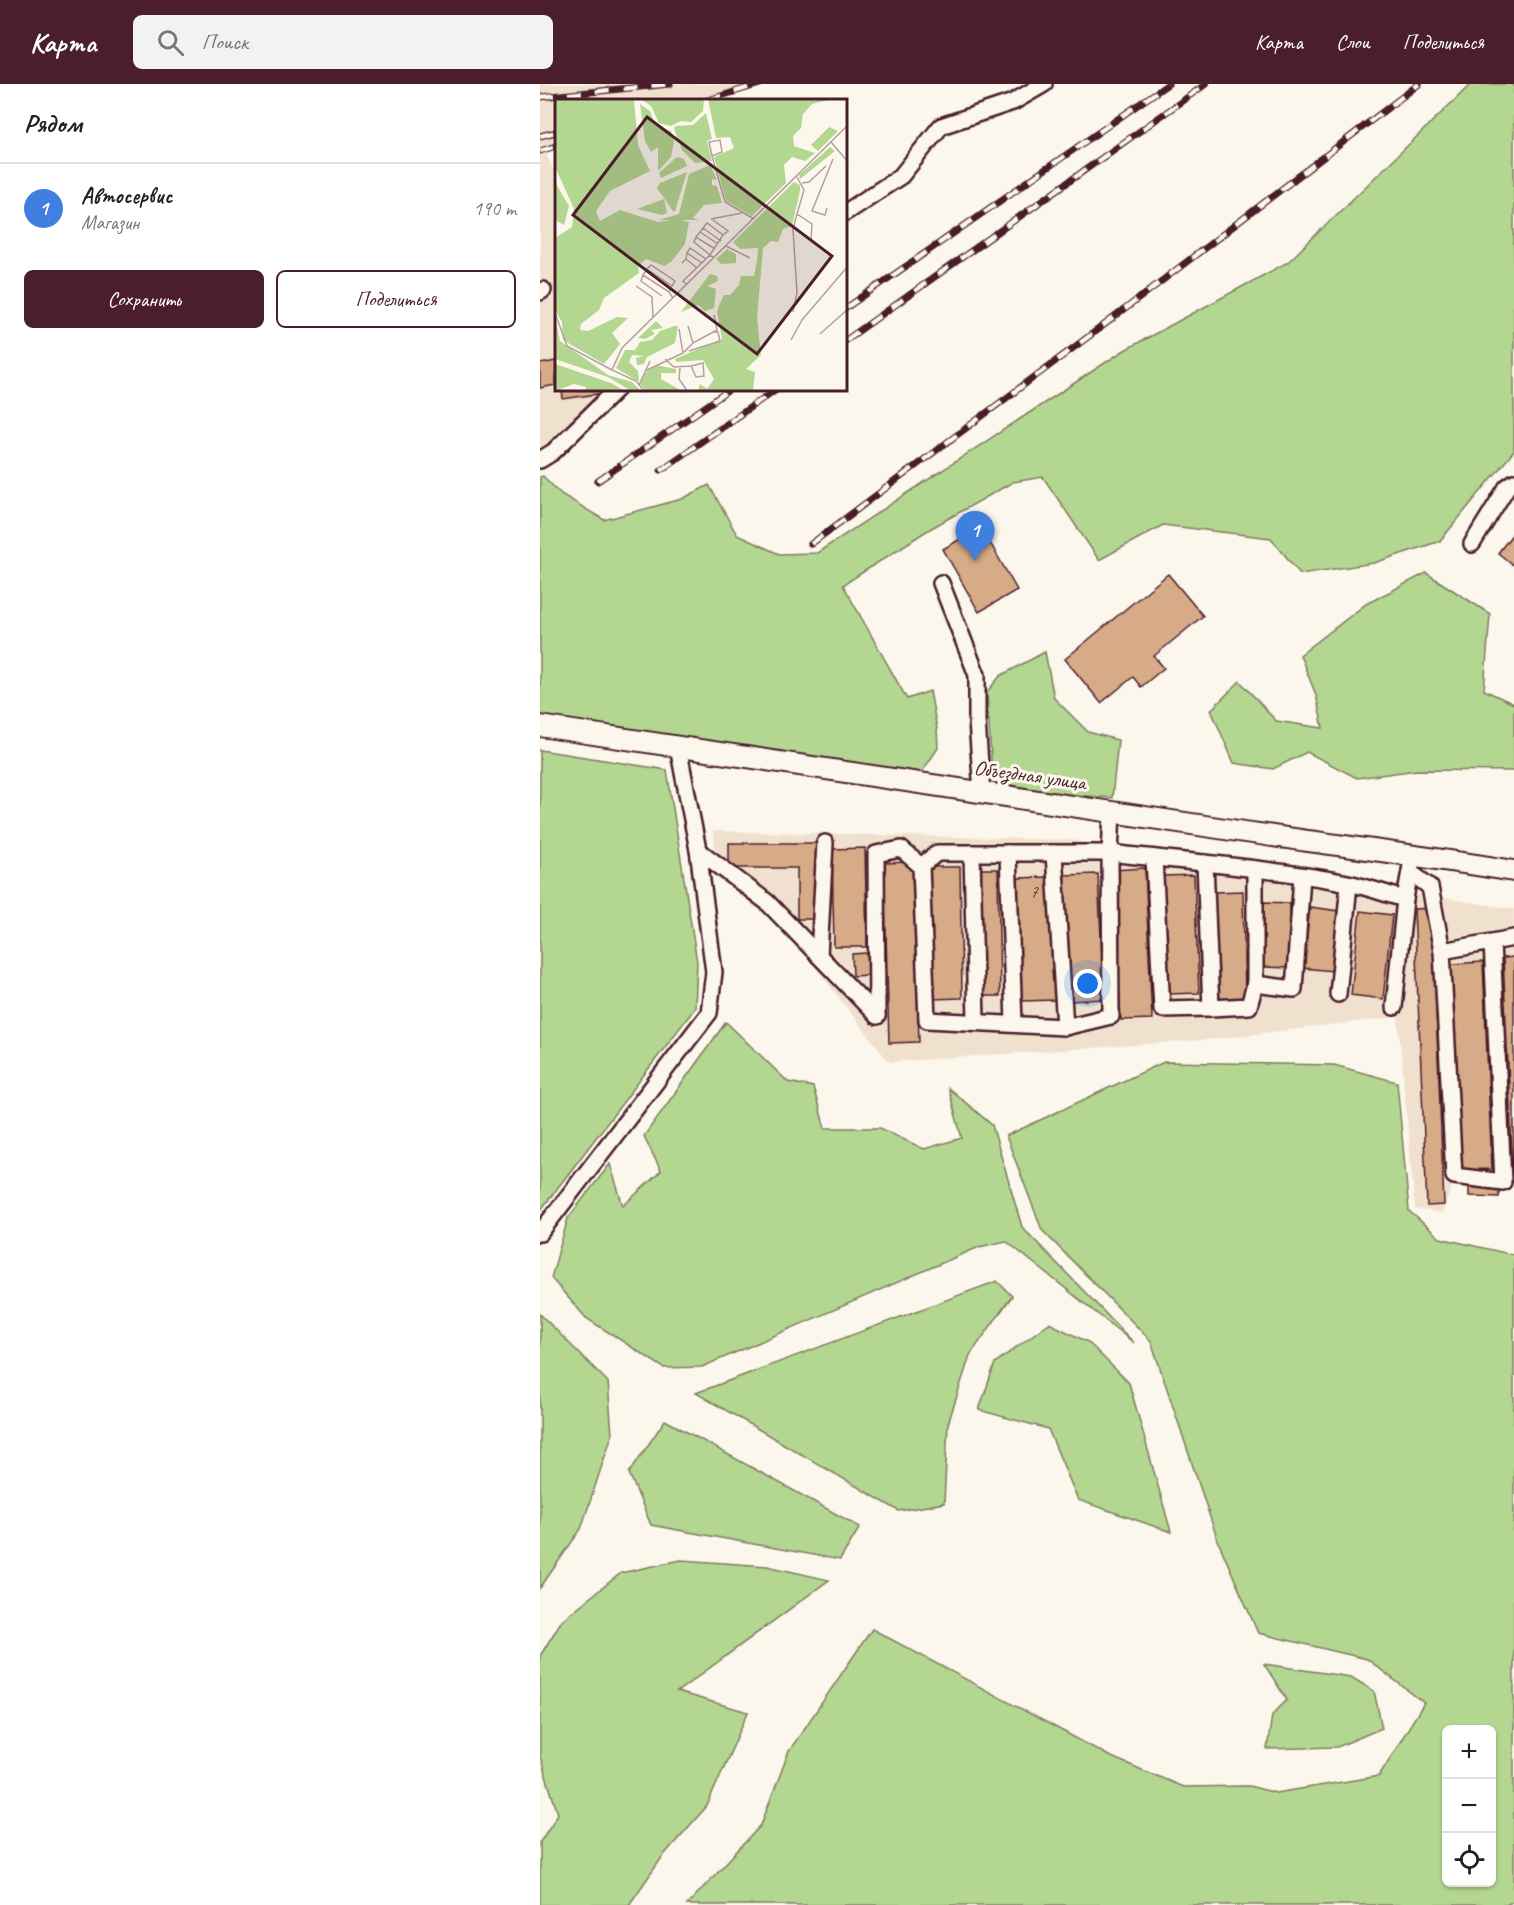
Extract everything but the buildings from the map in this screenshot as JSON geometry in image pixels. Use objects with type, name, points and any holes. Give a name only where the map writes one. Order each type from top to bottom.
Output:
[{"type":"main road","name":"Объездная улица","points":[[540,726],[1265,835],[1411,863],[1514,871]]},
{"type":"lane","points":[[848,211],[901,176],[941,126],[1013,102],[1044,84]]},
{"type":"lane","points":[[540,460],[553,452],[614,392]]},
{"type":"lane","points":[[1472,544],[1507,487],[1514,482]]},
{"type":"lane","points":[[940,583],[977,675],[977,721],[982,793]]},
{"type":"lane","points":[[540,1233],[708,1013],[714,972],[698,850],[678,747]]},
{"type":"lane","points":[[698,850],[766,902],[877,1016],[876,854],[901,849],[921,866],[927,1020],[1065,1027],[1111,1016],[1112,812]]},
{"type":"lane","points":[[819,956],[825,843]]},
{"type":"lane","points":[[921,866],[937,853],[1110,853],[1302,876],[1349,884],[1405,899]]},
{"type":"lane","points":[[972,853],[976,1022]]},
{"type":"lane","points":[[1008,853],[1014,1024]]},
{"type":"lane","points":[[1054,853],[1065,1027]]},
{"type":"lane","points":[[1154,858],[1162,1009],[1249,1006],[1255,984],[1255,869]]},
{"type":"lane","points":[[1205,863],[1211,1008]]},
{"type":"lane","points":[[1394,1007],[1411,863]]},
{"type":"lane","points":[[1411,863],[1431,887],[1442,951],[1454,1176],[1508,1182],[1492,942]]},
{"type":"lane","points":[[1255,984],[1294,989],[1302,876]]},
{"type":"lane","points":[[1338,994],[1349,884]]},
{"type":"lane","points":[[1442,951],[1514,938]]},
{"type":"shaded area","points":[[540,84],[758,84],[709,99],[555,99],[555,149],[545,152],[555,173],[555,392],[599,392],[564,444],[540,454]]},
{"type":"shaded area","points":[[713,831],[1071,840],[1205,863],[1514,909],[1514,1184],[1453,1183],[1442,1213],[1415,1209],[1398,1017],[1205,1040],[889,1062],[790,935],[720,879]]},
{"type":"green space","points":[[1471,84],[1514,84],[1514,451],[1440,541],[1374,563],[1300,574],[1271,538],[1163,525],[1099,560],[1043,477],[1013,482],[928,530],[843,585],[907,699],[930,691],[938,748],[922,772],[795,758],[540,717],[540,477],[543,476],[561,494],[604,520],[682,499],[709,485],[737,535],[779,554],[817,553],[1123,351],[1288,262]]},
{"type":"green space","points":[[1426,573],[1490,614],[1484,690],[1514,704],[1514,771],[1417,770],[1357,778],[1307,752],[1273,769],[1234,763],[1211,710],[1240,681],[1276,721],[1323,728],[1316,695],[1300,655],[1366,604]]},
{"type":"green space","points":[[1045,652],[1054,698],[1088,732],[1118,740],[1112,798],[1062,794],[1010,785],[992,773],[987,692],[1000,676]]},
{"type":"green space","points":[[540,750],[667,770],[697,962],[695,1008],[540,1211]]},
{"type":"green space","points":[[726,1022],[788,1082],[813,1087],[825,1128],[880,1128],[924,1149],[962,1138],[948,1088],[992,1125],[1022,1227],[1134,1343],[1006,1241],[979,1247],[702,1367],[664,1368],[586,1318],[551,1278],[568,1218],[610,1164],[623,1206],[661,1171],[644,1136]]},
{"type":"green space","points":[[1164,1062],[1334,1065],[1397,1082],[1409,1211],[1440,1238],[1514,1255],[1514,1901],[1506,1905],[687,1905],[761,1825],[789,1751],[872,1629],[1109,1756],[1183,1787],[1249,1786],[1276,1793],[1379,1776],[1424,1703],[1367,1659],[1258,1633],[1218,1541],[1151,1341],[1042,1230],[1006,1136]]},
{"type":"green space","points":[[997,1281],[1012,1296],[970,1355],[948,1424],[944,1503],[899,1511],[696,1393]]},
{"type":"green space","points":[[540,1314],[608,1382],[612,1435],[581,1529],[540,1588]]},
{"type":"green space","points":[[1049,1323],[1088,1342],[1129,1383],[1171,1532],[1078,1500],[1048,1429],[979,1410],[995,1363]]},
{"type":"green space","points":[[665,1420],[860,1527],[840,1560],[651,1525],[629,1473]]},
{"type":"green space","points":[[681,1560],[767,1566],[829,1580],[677,1692],[748,1712],[707,1806],[663,1856],[629,1905],[540,1905],[540,1842],[558,1814],[540,1757],[540,1656],[562,1620],[621,1573]]},
{"type":"green space","points":[[1264,1664],[1351,1677],[1374,1691],[1382,1728],[1337,1747],[1267,1749],[1272,1715],[1287,1700]]},
{"type":"railway","points":[[540,97],[670,84]]},
{"type":"railway","points":[[711,99],[760,84]]},
{"type":"railway","points":[[848,307],[1168,84]]},
{"type":"railway","points":[[848,339],[1206,84]]},
{"type":"railway","points":[[811,544],[1112,319],[1419,84]]},
{"type":"railway","points":[[540,136],[555,132]]},
{"type":"railway","points":[[540,151],[555,146]]},
{"type":"railway","points":[[598,481],[726,392]]},
{"type":"railway","points":[[661,470],[772,392]]},
{"type":"place","name":"Автосервис","points":[[975,561]]}]
